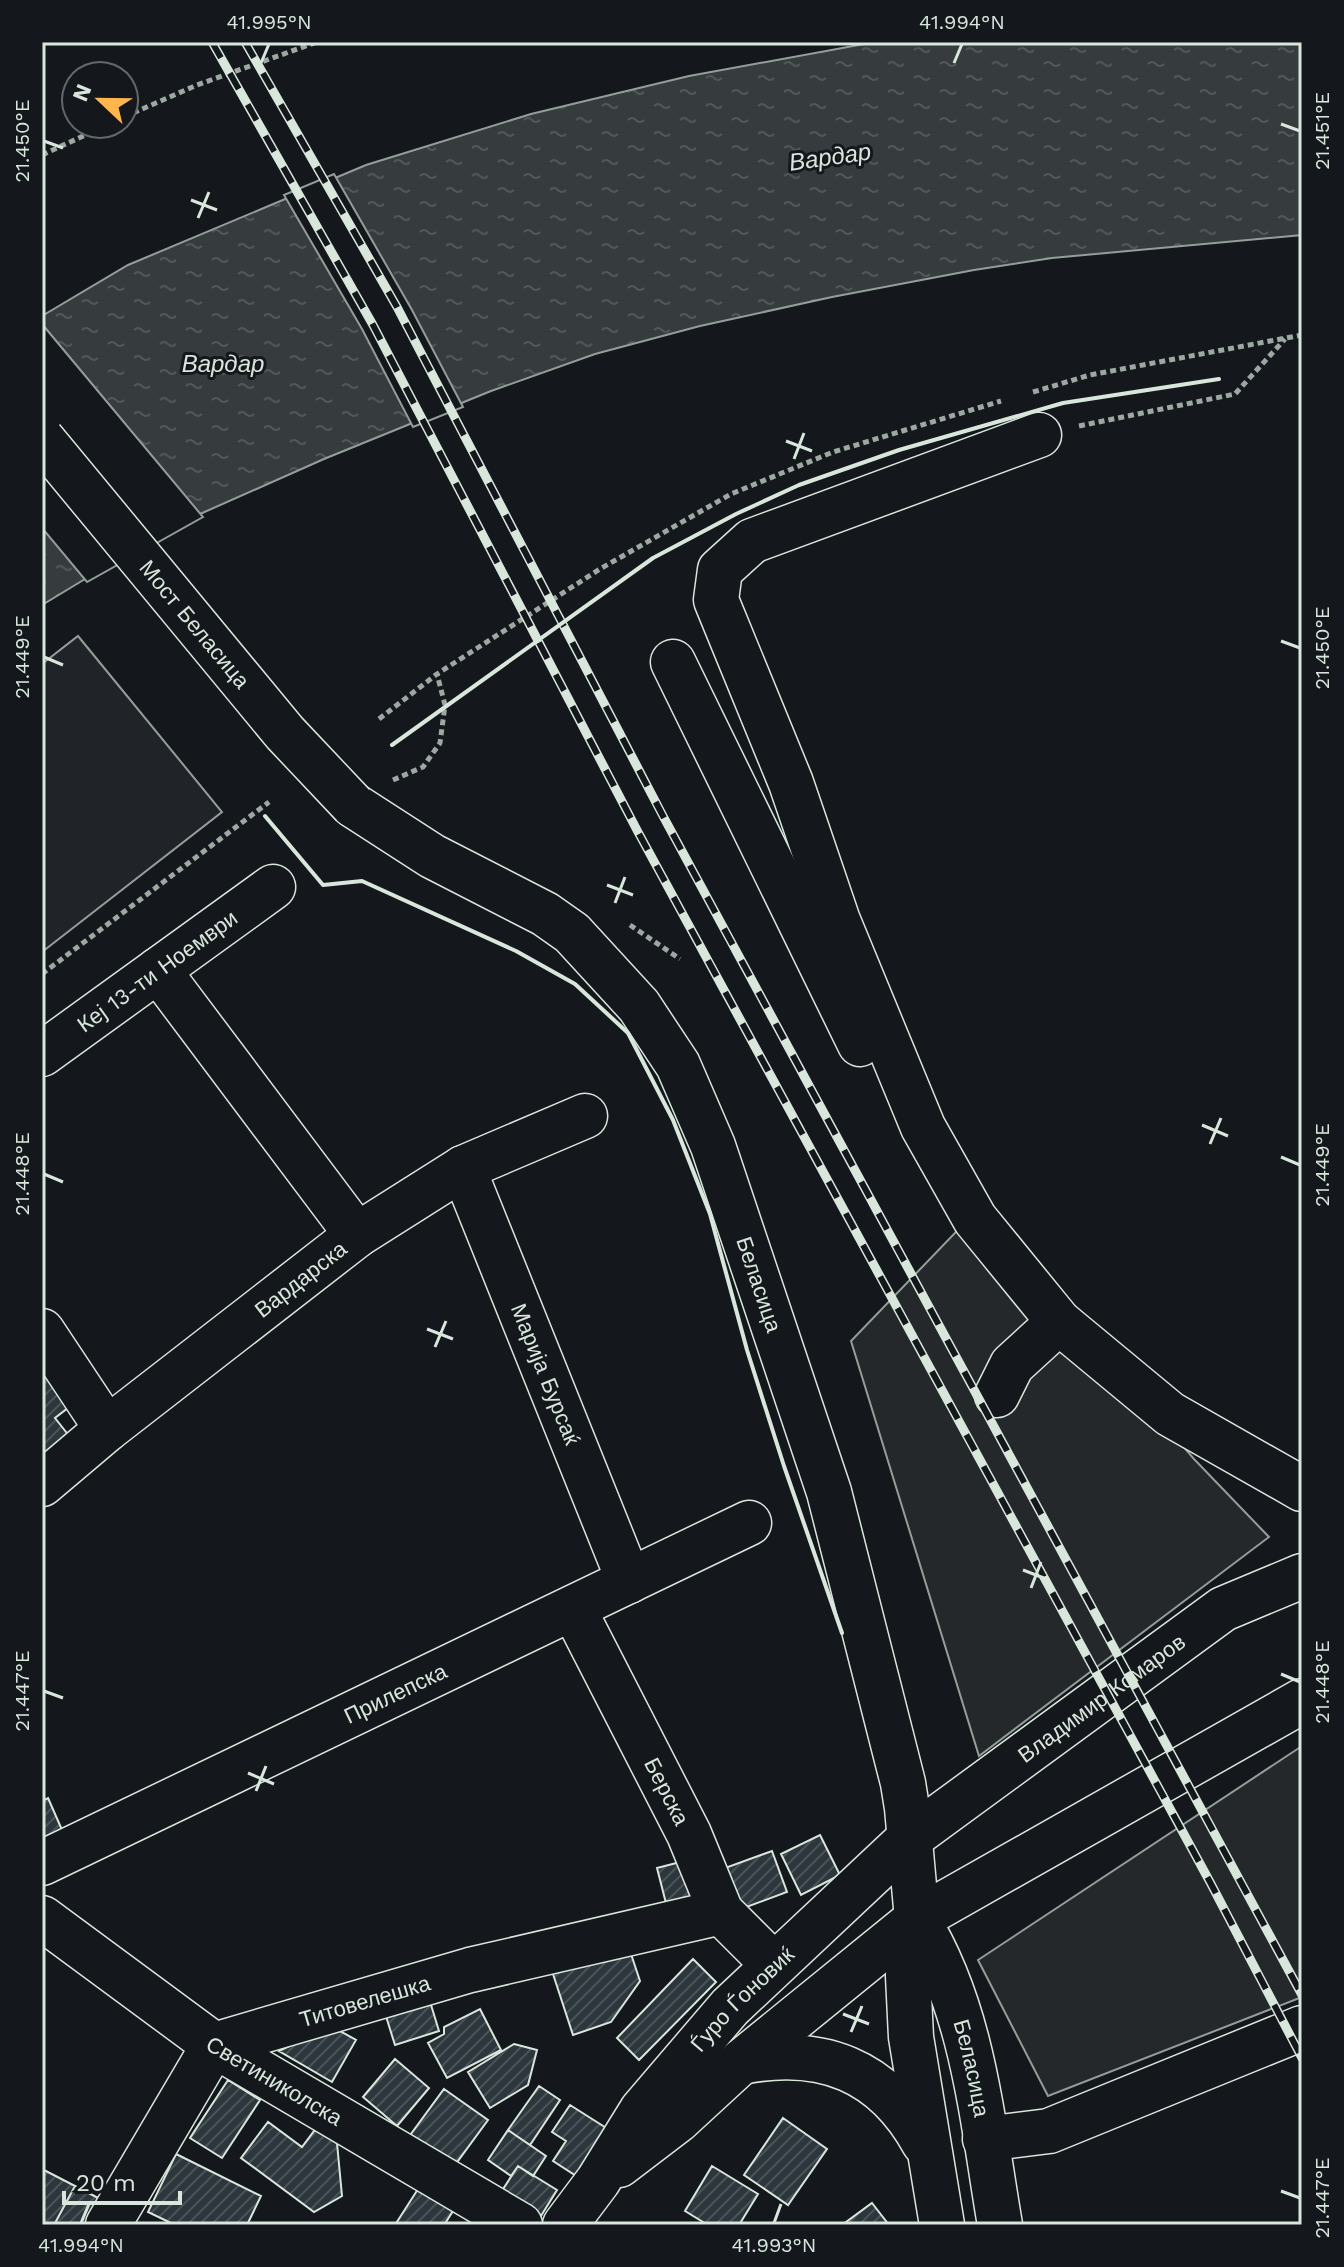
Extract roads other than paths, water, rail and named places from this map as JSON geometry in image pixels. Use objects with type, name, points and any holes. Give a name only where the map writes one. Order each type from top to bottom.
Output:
[{"type":"street","points":[[1039,435],[752,541],[720,570],[716,600],[791,783],[838,921],[908,1092],[923,1127],[975,1219],[1059,1322],[1170,1414],[1302,1489]]},
{"type":"street","name":"Мост Беласица","points":[[42,439],[285,733],[353,805]]},
{"type":"street","points":[[673,662],[877,1080],[885,1088],[908,1092]]},
{"type":"street","name":"Беласица","points":[[353,805],[432,856],[545,914],[572,933],[639,1006],[678,1065],[713,1146],[829,1492],[903,1783],[917,1919],[909,1954],[910,2014],[942,2225]]},
{"type":"street","name":"Кеј 13-ти Ноември","points":[[42,1054],[273,887]]},
{"type":"street","points":[[158,970],[357,1235]]},
{"type":"street","name":"Вардарска","points":[[42,1484],[107,1429],[357,1235],[463,1168],[585,1116]]},
{"type":"street","name":"Марија Бурсаќ","points":[[463,1168],[629,1581]]},
{"type":"street","points":[[997,1395],[1012,1365],[1059,1322]]},
{"type":"street","points":[[42,1331],[107,1429]]},
{"type":"street","name":"Прилепска","points":[[42,1863],[749,1523]]},
{"type":"street","name":"Владимир Комаров","points":[[910,1838],[1223,1609],[1302,1576]]},
{"type":"street","name":"Берска","points":[[573,1608],[689,1834],[721,1912],[773,1964]]},
{"type":"street","points":[[917,1919],[1302,1701]]},
{"type":"street","name":"Ѓуро Ѓоновиќ","points":[[565,2225],[598,2181],[642,2110],[730,2007],[910,1838]]},
{"type":"street","name":"Титовелешка","points":[[214,2045],[470,1970],[721,1912]]},
{"type":"street","name":"Светиниколска","points":[[42,1918],[214,2045],[520,2225]]},
{"type":"street","name":"Беласица","points":[[917,1919],[946,1974],[957,2006],[975,2079],[1000,2225]]},
{"type":"street","name":"Ѓуро Ѓоновиќ","points":[[598,2181],[678,2120],[741,2062],[917,1919]]},
{"type":"street","points":[[985,2139],[1049,2131],[1302,2028]]},
{"type":"street","points":[[108,2225],[214,2045]]},
{"type":"street","points":[[741,2062],[789,2057],[826,2061],[844,2067],[889,2093],[912,2120],[931,2154]]},
{"type":"water","name":"Вардар","points":[[875,42],[1302,42],[1302,235],[1052,258],[974,270],[700,326],[595,354],[491,391],[200,514],[42,605],[42,316],[128,265],[366,165],[531,114],[689,76]]},
{"type":"railway","points":[[212,42],[373,325],[638,832],[1210,1882],[1302,2058]]},
{"type":"railway","points":[[245,42],[397,307],[663,816],[1302,1995]]}]
